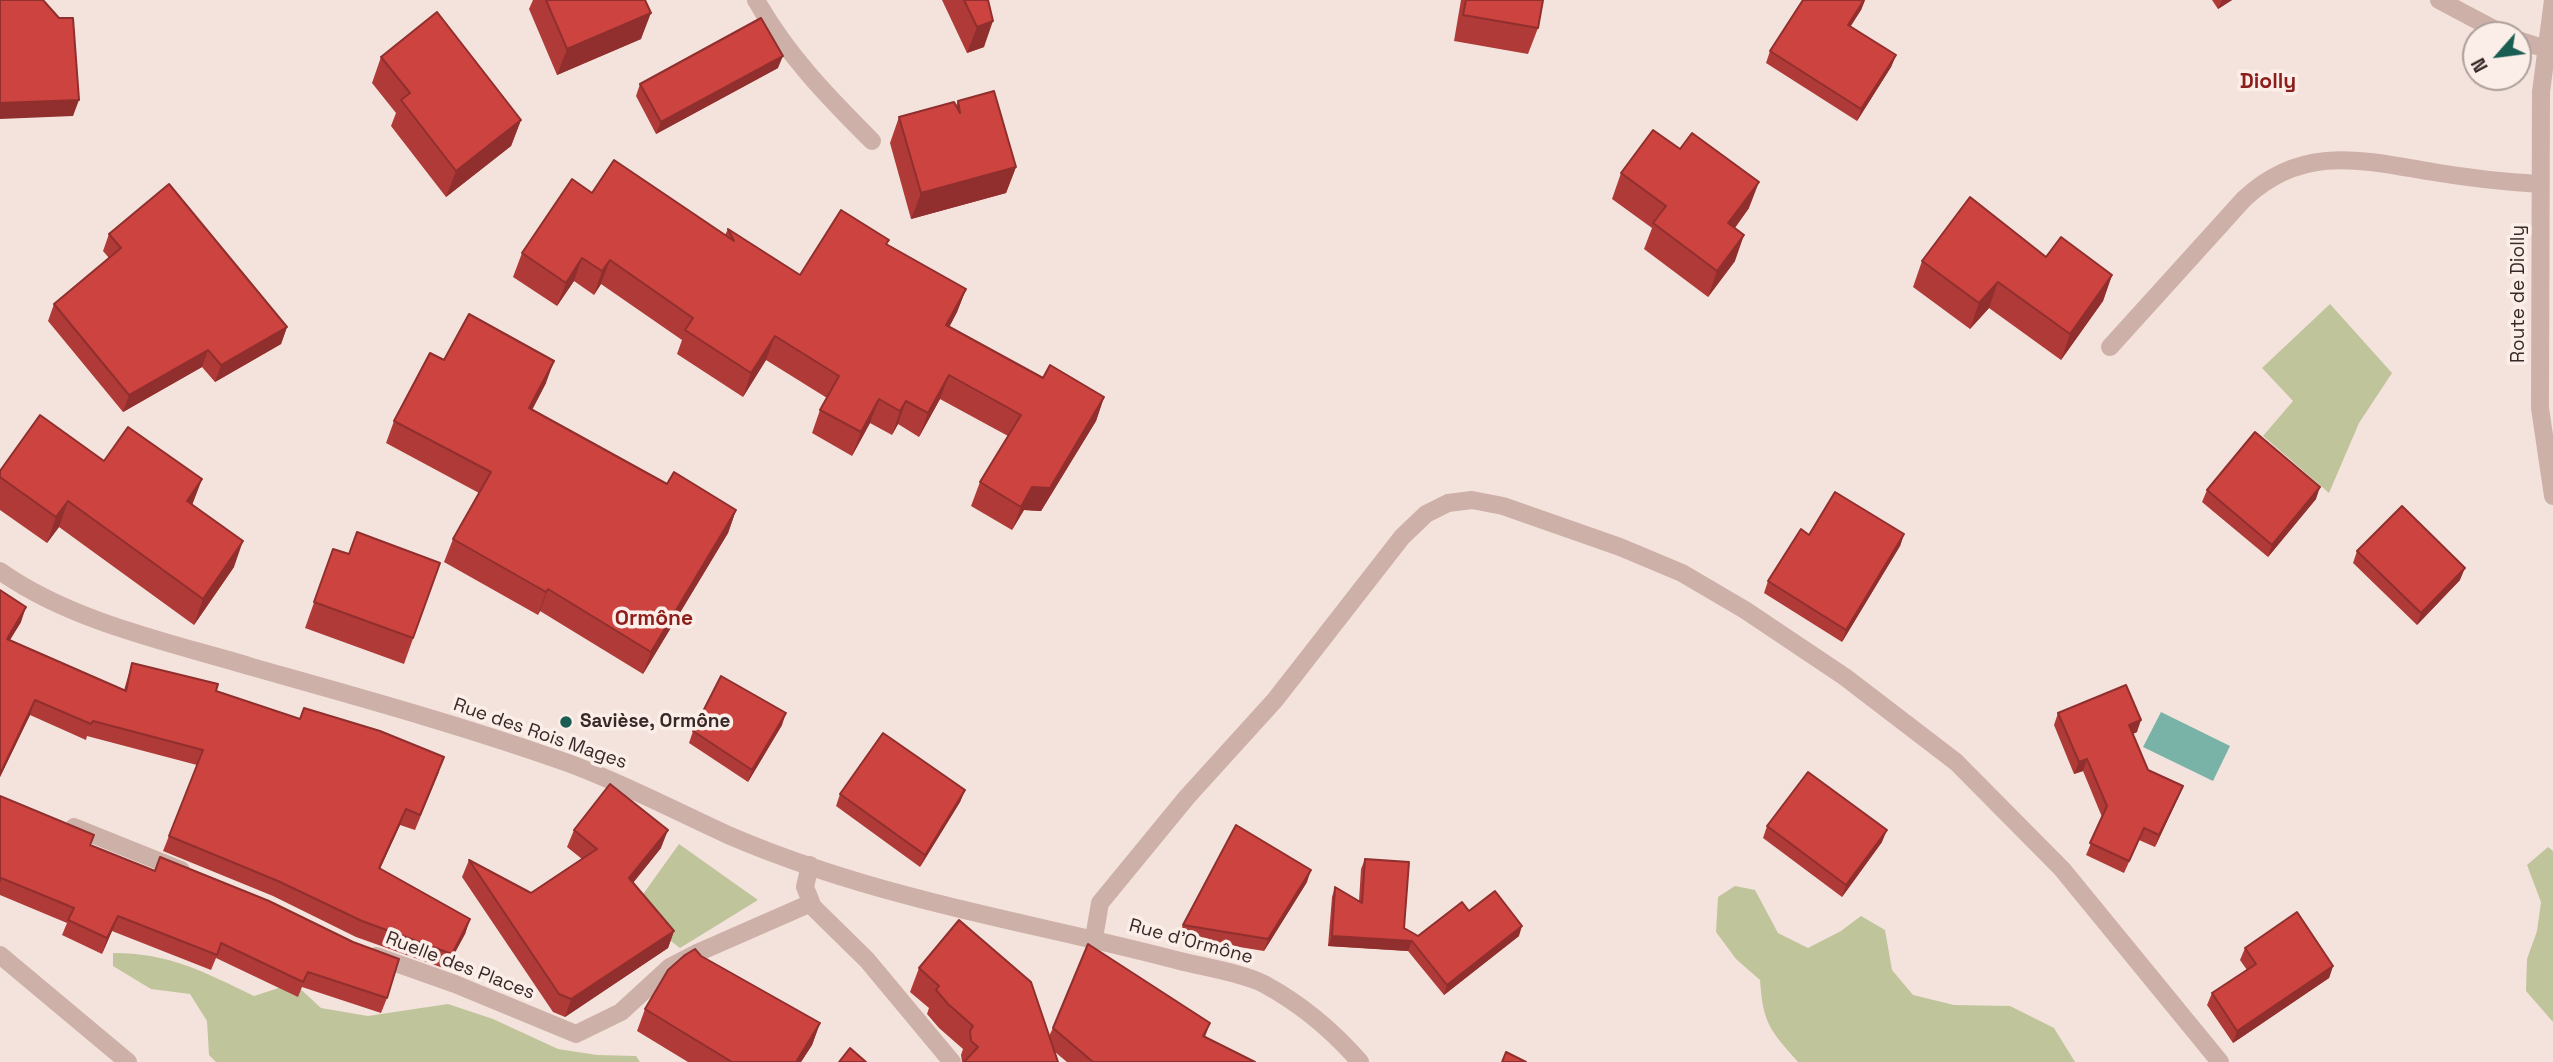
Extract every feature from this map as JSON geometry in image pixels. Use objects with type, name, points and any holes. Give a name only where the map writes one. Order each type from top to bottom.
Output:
[{"type":"street","points":[[756,0],[806,75],[872,141]]},
{"type":"street","points":[[2439,0],[2479,21]]},
{"type":"street","name":"Route de Diolly","points":[[2553,0],[2546,49],[2547,92],[2540,184],[2540,408],[2553,496]]},
{"type":"street","points":[[2532,44],[2546,49]]},
{"type":"street","points":[[2110,347],[2259,184],[2293,167],[2311,161],[2371,160],[2476,179],[2540,184]]},
{"type":"street","points":[[1094,938],[1100,902],[1187,797],[1275,699],[1402,537],[1426,514],[1448,503],[1472,500],[1503,506],[1555,524],[1682,573],[1745,610],[1845,677],[1956,762],[2062,869],[2220,1062]]},
{"type":"street","name":"Rue des Rois Mages","points":[[0,571],[28,590],[109,623],[189,649],[396,707],[569,763],[730,835],[810,865],[912,897],[1026,923]]},
{"type":"street","points":[[60,822],[194,876]]},
{"type":"street","points":[[810,865],[805,887],[819,915],[867,960],[952,1062]]},
{"type":"street","name":"Ruelle des Places","points":[[365,952],[455,984],[576,1034],[621,1012],[670,967],[799,911],[811,903]]},
{"type":"street","name":"Rue d'Ormône","points":[[1026,923],[1261,982],[1309,1012],[1360,1062]]},
{"type":"street","points":[[0,955],[128,1062]]},
{"type":"green space","points":[[2330,304],[2392,373],[2359,423],[2329,493],[2263,436],[2293,401],[2262,368]]},
{"type":"green space","points":[[679,844],[758,900],[680,948],[631,911]]},
{"type":"green space","points":[[2548,847],[2553,851],[2553,1022],[2526,991],[2527,959],[2537,931],[2541,902],[2527,865]]},
{"type":"green space","points":[[1735,886],[1755,890],[1778,933],[1808,948],[1841,931],[1861,916],[1885,930],[1892,970],[1913,995],[1954,1005],[2010,1006],[2054,1028],[2075,1062],[1798,1062],[1770,1026],[1763,1007],[1760,980],[1736,959],[1716,932],[1718,897]]},
{"type":"green space","points":[[113,953],[152,956],[186,965],[254,996],[294,983],[321,1008],[368,1016],[448,1004],[493,1019],[558,1049],[597,1055],[636,1056],[640,1062],[216,1062],[209,1055],[207,1021],[190,994],[151,989],[113,966]]},
{"type":"water","points":[[2161,712],[2230,746],[2213,781],[2143,747]]},
{"type":"building","points":[[0,0],[43,0],[59,18],[73,18],[79,100],[0,103]]},
{"type":"building","points":[[546,0],[645,0],[651,13],[567,49]]},
{"type":"building","points":[[964,0],[988,0],[993,21],[977,27]]},
{"type":"building","points":[[1466,0],[1543,0],[1538,28],[1463,15]]},
{"type":"building","points":[[1803,0],[1864,0],[1848,25],[1896,55],[1861,109],[1770,51]]},
{"type":"building","points":[[437,12],[521,120],[456,171],[401,100],[410,93],[381,57]]},
{"type":"building","points":[[761,18],[783,56],[661,122],[640,84]]},
{"type":"building","points":[[994,91],[1016,167],[921,193],[899,117],[954,102],[960,113],[958,101]]},
{"type":"building","points":[[1653,130],[1680,149],[1692,133],[1759,182],[1728,223],[1744,235],[1717,271],[1653,223],[1666,206],[1621,173]]},
{"type":"building","points":[[614,160],[734,241],[728,229],[800,275],[841,210],[889,240],[886,244],[966,289],[946,325],[1043,378],[1050,365],[1104,397],[1050,488],[1032,487],[1021,507],[980,482],[1021,415],[949,375],[928,413],[906,401],[900,411],[879,399],[861,432],[820,410],[839,376],[775,336],[751,373],[685,330],[693,318],[610,260],[602,271],[582,258],[566,283],[522,253],[572,179],[592,193]]},
{"type":"building","points":[[169,184],[287,327],[221,365],[208,350],[129,395],[54,304],[121,248],[109,234]]},
{"type":"building","points":[[1970,197],[2046,257],[2061,237],[2112,275],[2070,334],[1998,282],[1979,303],[1922,261]]},
{"type":"building","points":[[469,314],[554,361],[529,408],[667,484],[674,472],[736,510],[651,652],[548,589],[546,592],[453,539],[491,472],[394,421],[430,353],[444,360]]},
{"type":"building","points":[[40,415],[104,461],[128,427],[202,479],[187,501],[243,541],[203,599],[68,501],[56,517],[0,477],[0,471]]},
{"type":"building","points":[[2255,432],[2320,487],[2272,545],[2207,490]]},
{"type":"building","points":[[1835,492],[1904,534],[1846,630],[1768,581],[1801,529],[1809,535]]},
{"type":"building","points":[[2402,506],[2465,568],[2421,613],[2357,551]]},
{"type":"building","points":[[357,532],[440,563],[413,638],[314,602],[333,549],[349,554]]},
{"type":"building","points":[[0,590],[26,607],[7,639],[126,691],[132,663],[218,684],[216,691],[300,719],[304,708],[380,731],[444,757],[420,815],[406,809],[379,868],[470,919],[452,954],[362,921],[278,881],[169,836],[203,750],[93,721],[91,724],[35,700],[0,774]]},
{"type":"building","points":[[721,676],[786,713],[752,770],[693,731]]},
{"type":"building","points":[[2126,685],[2141,720],[2129,725],[2148,770],[2183,786],[2159,835],[2144,828],[2129,861],[2090,843],[2107,806],[2087,759],[2079,762],[2058,713]]},
{"type":"building","points":[[883,733],[965,790],[925,855],[840,794]]},
{"type":"building","points":[[1808,772],[1887,830],[1846,885],[1767,826]]},
{"type":"building","points":[[610,784],[668,830],[629,878],[674,931],[571,999],[559,994],[469,860],[531,893],[597,849],[574,830]]},
{"type":"building","points":[[0,796],[94,835],[90,845],[155,871],[160,857],[269,901],[353,942],[399,959],[387,998],[308,972],[303,982],[221,943],[217,955],[118,916],[107,938],[68,920],[74,908],[1,878],[0,881]]},
{"type":"building","points":[[1236,825],[1311,870],[1268,939],[1183,925]]},
{"type":"building","points":[[1365,859],[1409,862],[1404,928],[1418,936],[1462,902],[1469,911],[1495,891],[1522,926],[1447,985],[1412,941],[1332,936],[1335,887],[1362,903]]},
{"type":"building","points":[[2297,912],[2333,966],[2237,1031],[2212,993],[2256,964],[2245,948]]},
{"type":"building","points":[[959,920],[1031,982],[1058,1062],[964,1062],[978,1047],[971,1041],[970,1031],[973,1026],[948,1004],[936,990],[939,986],[919,968]]},
{"type":"building","points":[[1088,944],[1210,1023],[1203,1036],[1255,1062],[1093,1062],[1053,1028]]},
{"type":"building","points":[[695,949],[701,956],[820,1023],[796,1062],[732,1062],[645,1009],[668,970]]},
{"type":"building","points":[[850,1048],[866,1062],[839,1062]]},
{"type":"building","points":[[1506,1052],[1526,1062],[1502,1062]]},
{"type":"place","name":"Savièse, Ormône","points":[[566,722]]},
{"type":"district","name":"Diolly","points":[[2268,82]]},
{"type":"district","name":"Ormône","points":[[654,619]]}]
